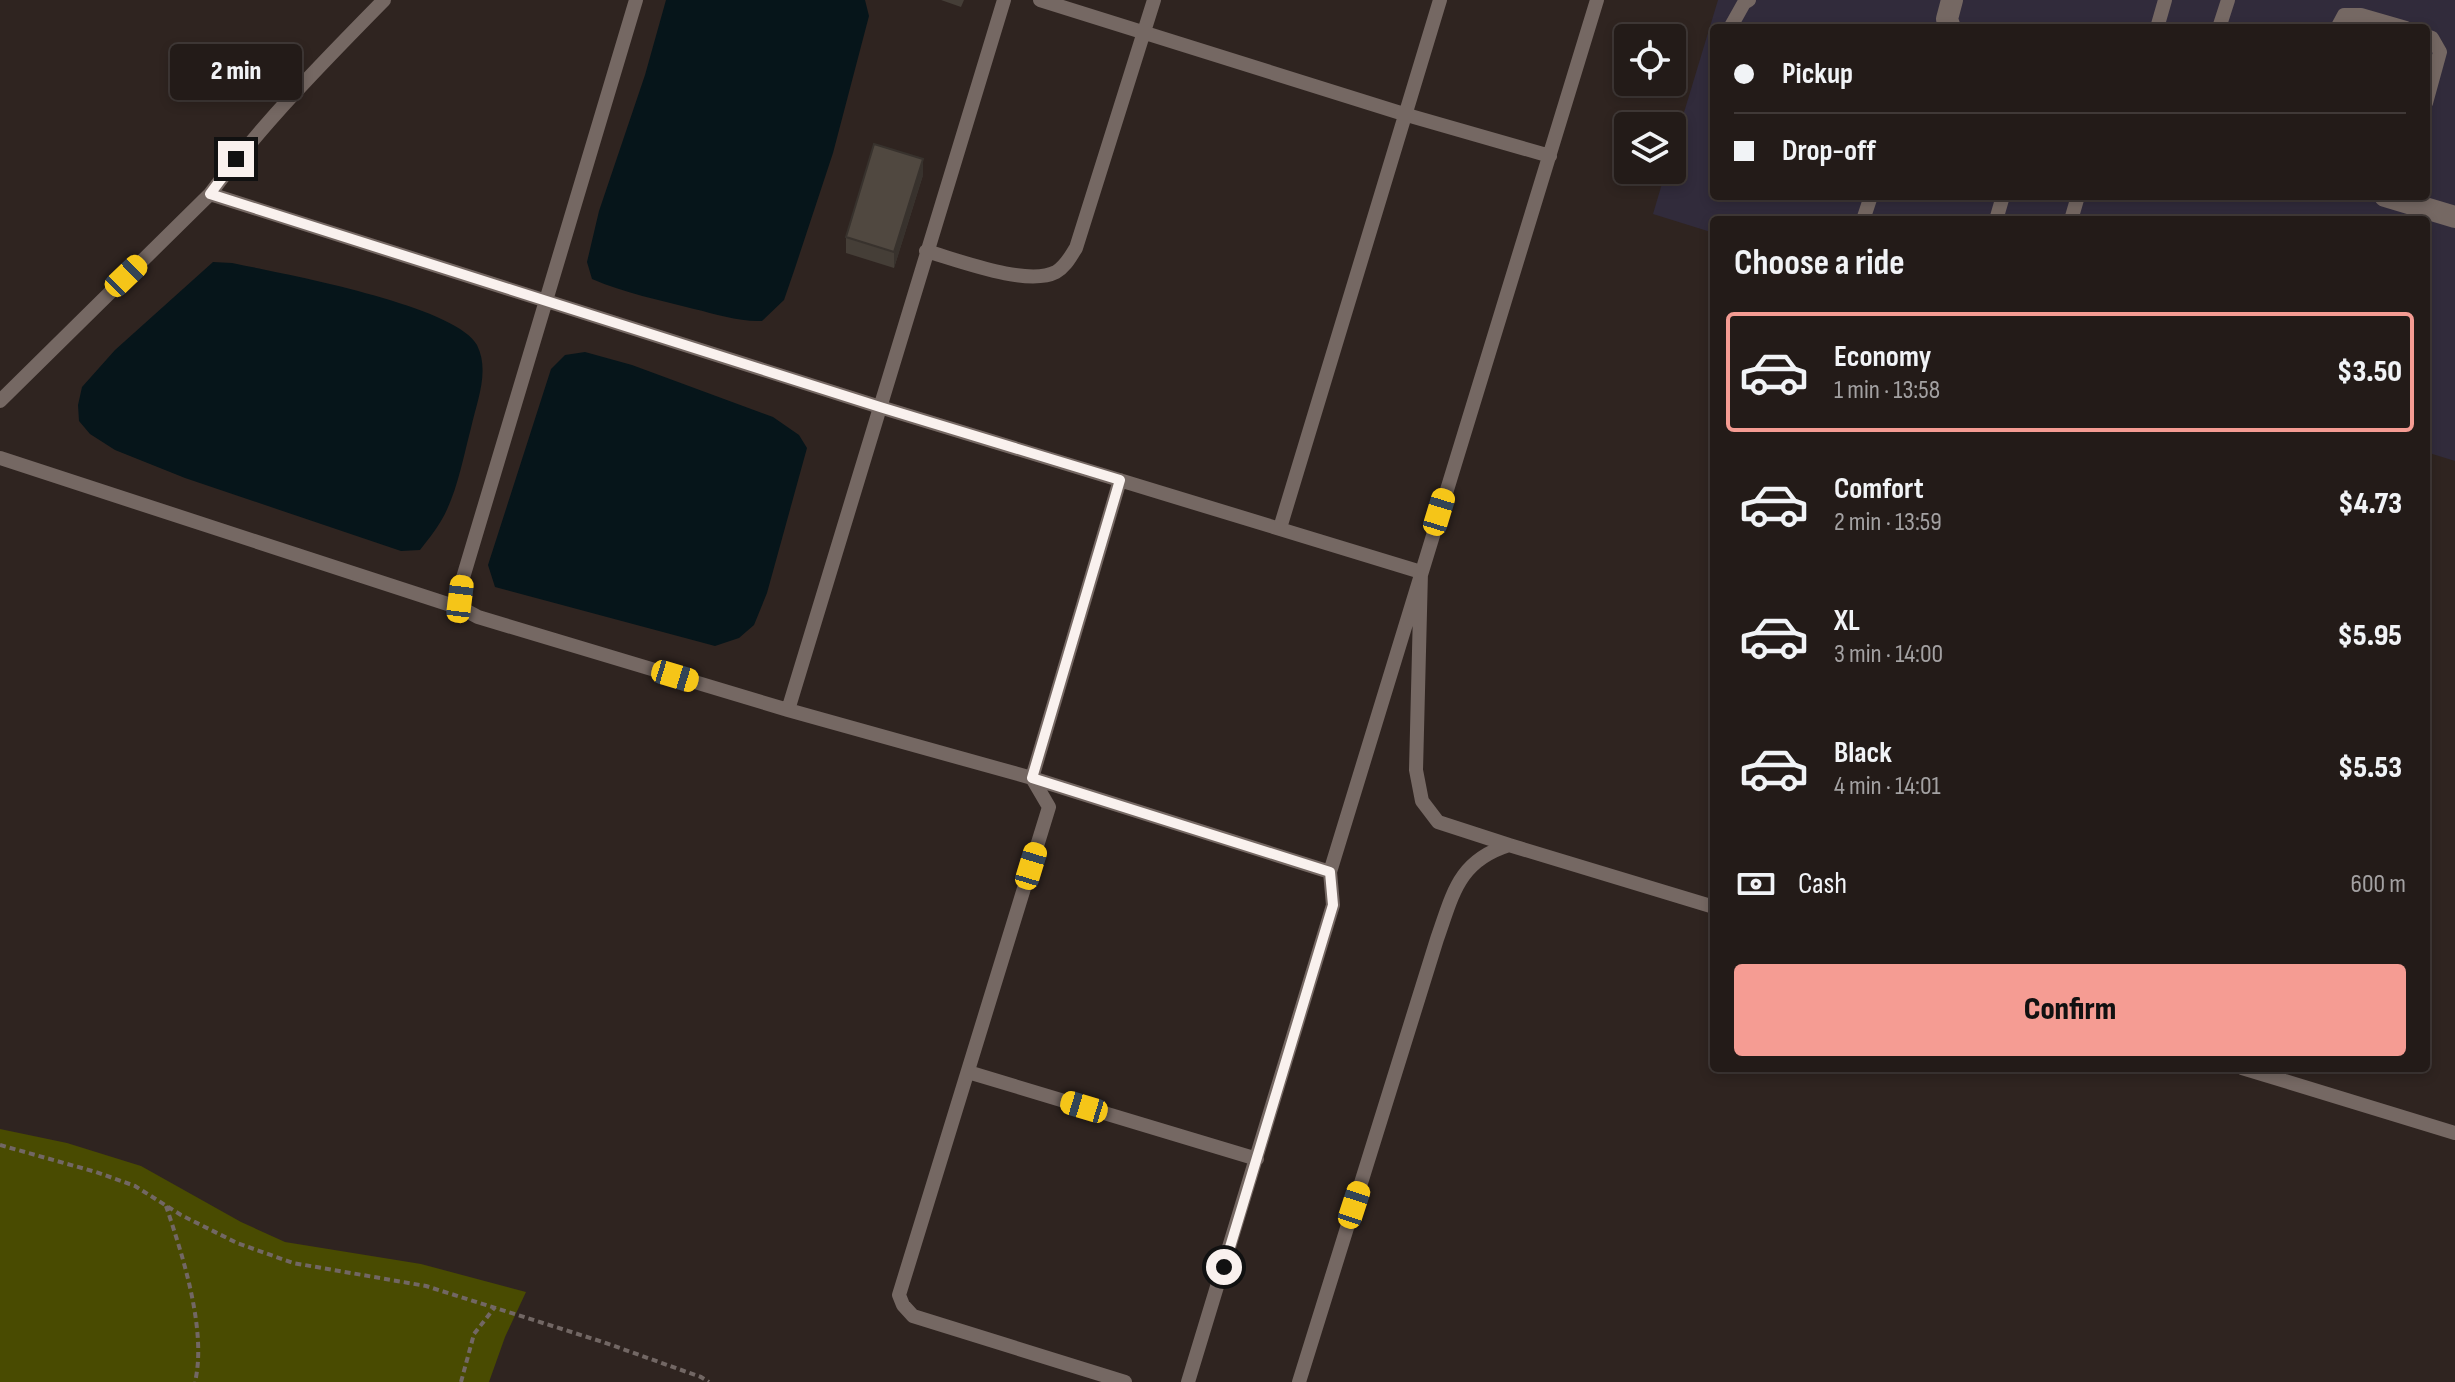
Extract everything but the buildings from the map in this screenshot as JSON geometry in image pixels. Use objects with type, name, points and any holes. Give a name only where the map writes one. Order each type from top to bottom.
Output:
[{"type":"street","points":[[2403,200],[2455,217]]},
{"type":"lane","points":[[0,401],[210,194],[236,159],[313,73],[384,0]]},
{"type":"lane","points":[[463,609],[460,599],[462,581],[636,0]]},
{"type":"lane","points":[[788,710],[1004,0]]},
{"type":"lane","points":[[1040,0],[1407,115],[1550,156]]},
{"type":"lane","points":[[926,251],[1036,278],[1054,273],[1066,265],[1076,248],[1154,0]]},
{"type":"lane","points":[[1280,528],[1440,0]]},
{"type":"lane","points":[[1188,1382],[1333,905],[1330,872],[1595,0]]},
{"type":"lane","points":[[1732,24],[1749,0]]},
{"type":"lane","points":[[2158,24],[2165,0]]},
{"type":"lane","points":[[2220,24],[2228,0]]},
{"type":"lane","points":[[2339,24],[2344,15],[2361,15],[2392,24]]},
{"type":"lane","points":[[2430,37],[2440,52],[2430,88]]},
{"type":"lane","points":[[210,194],[880,407],[1421,572]]},
{"type":"lane","points":[[0,458],[463,609],[478,617],[788,710],[1032,778],[1330,872]]},
{"type":"lane","points":[[1120,480],[1032,778],[1049,807],[899,1295],[913,1316],[1125,1382]]},
{"type":"lane","points":[[1421,572],[1416,770],[1422,801],[1438,822],[1710,906]]},
{"type":"lane","points":[[1299,1382],[1452,897],[1468,867],[1489,851],[1509,845]]},
{"type":"lane","points":[[968,1072],[1257,1159]]},
{"type":"lane","points":[[2255,1072],[2455,1133]]},
{"type":"path","points":[[0,1145],[135,1186],[237,1243],[293,1263],[426,1286],[603,1342],[709,1382]]},
{"type":"path","points":[[166,1206],[179,1244],[200,1344],[195,1382]]},
{"type":"path","points":[[461,1382],[474,1334],[495,1307]]},
{"type":"shaded area","points":[[666,0],[865,0],[869,16],[833,153],[784,300],[762,321],[719,315],[629,292],[592,279],[587,262],[599,211],[645,75]]},
{"type":"shaded area","points":[[1718,0],[2455,0],[2455,461],[2430,453],[2430,216],[1710,216],[1710,232],[1653,214],[1662,184],[1686,184],[1684,112],[1710,26],[1710,200],[2430,200],[2430,24],[1711,24]]},
{"type":"shaded area","points":[[213,262],[288,274],[403,304],[462,330],[477,345],[482,365],[481,386],[459,476],[447,510],[420,550],[401,551],[185,478],[115,450],[90,434],[79,421],[78,405],[82,387],[115,350]]},
{"type":"shaded area","points":[[585,352],[632,365],[773,417],[799,435],[807,448],[767,593],[754,625],[739,638],[715,646],[495,587],[488,565],[551,369],[565,355]]},
{"type":"shaded area","points":[[0,1129],[67,1143],[141,1166],[241,1222],[285,1242],[421,1264],[526,1292],[489,1382],[0,1382]]},
{"type":"route","points":[[236,159],[210,194],[1120,480],[1032,778],[1330,872],[1333,905],[1224,1267]]}]
